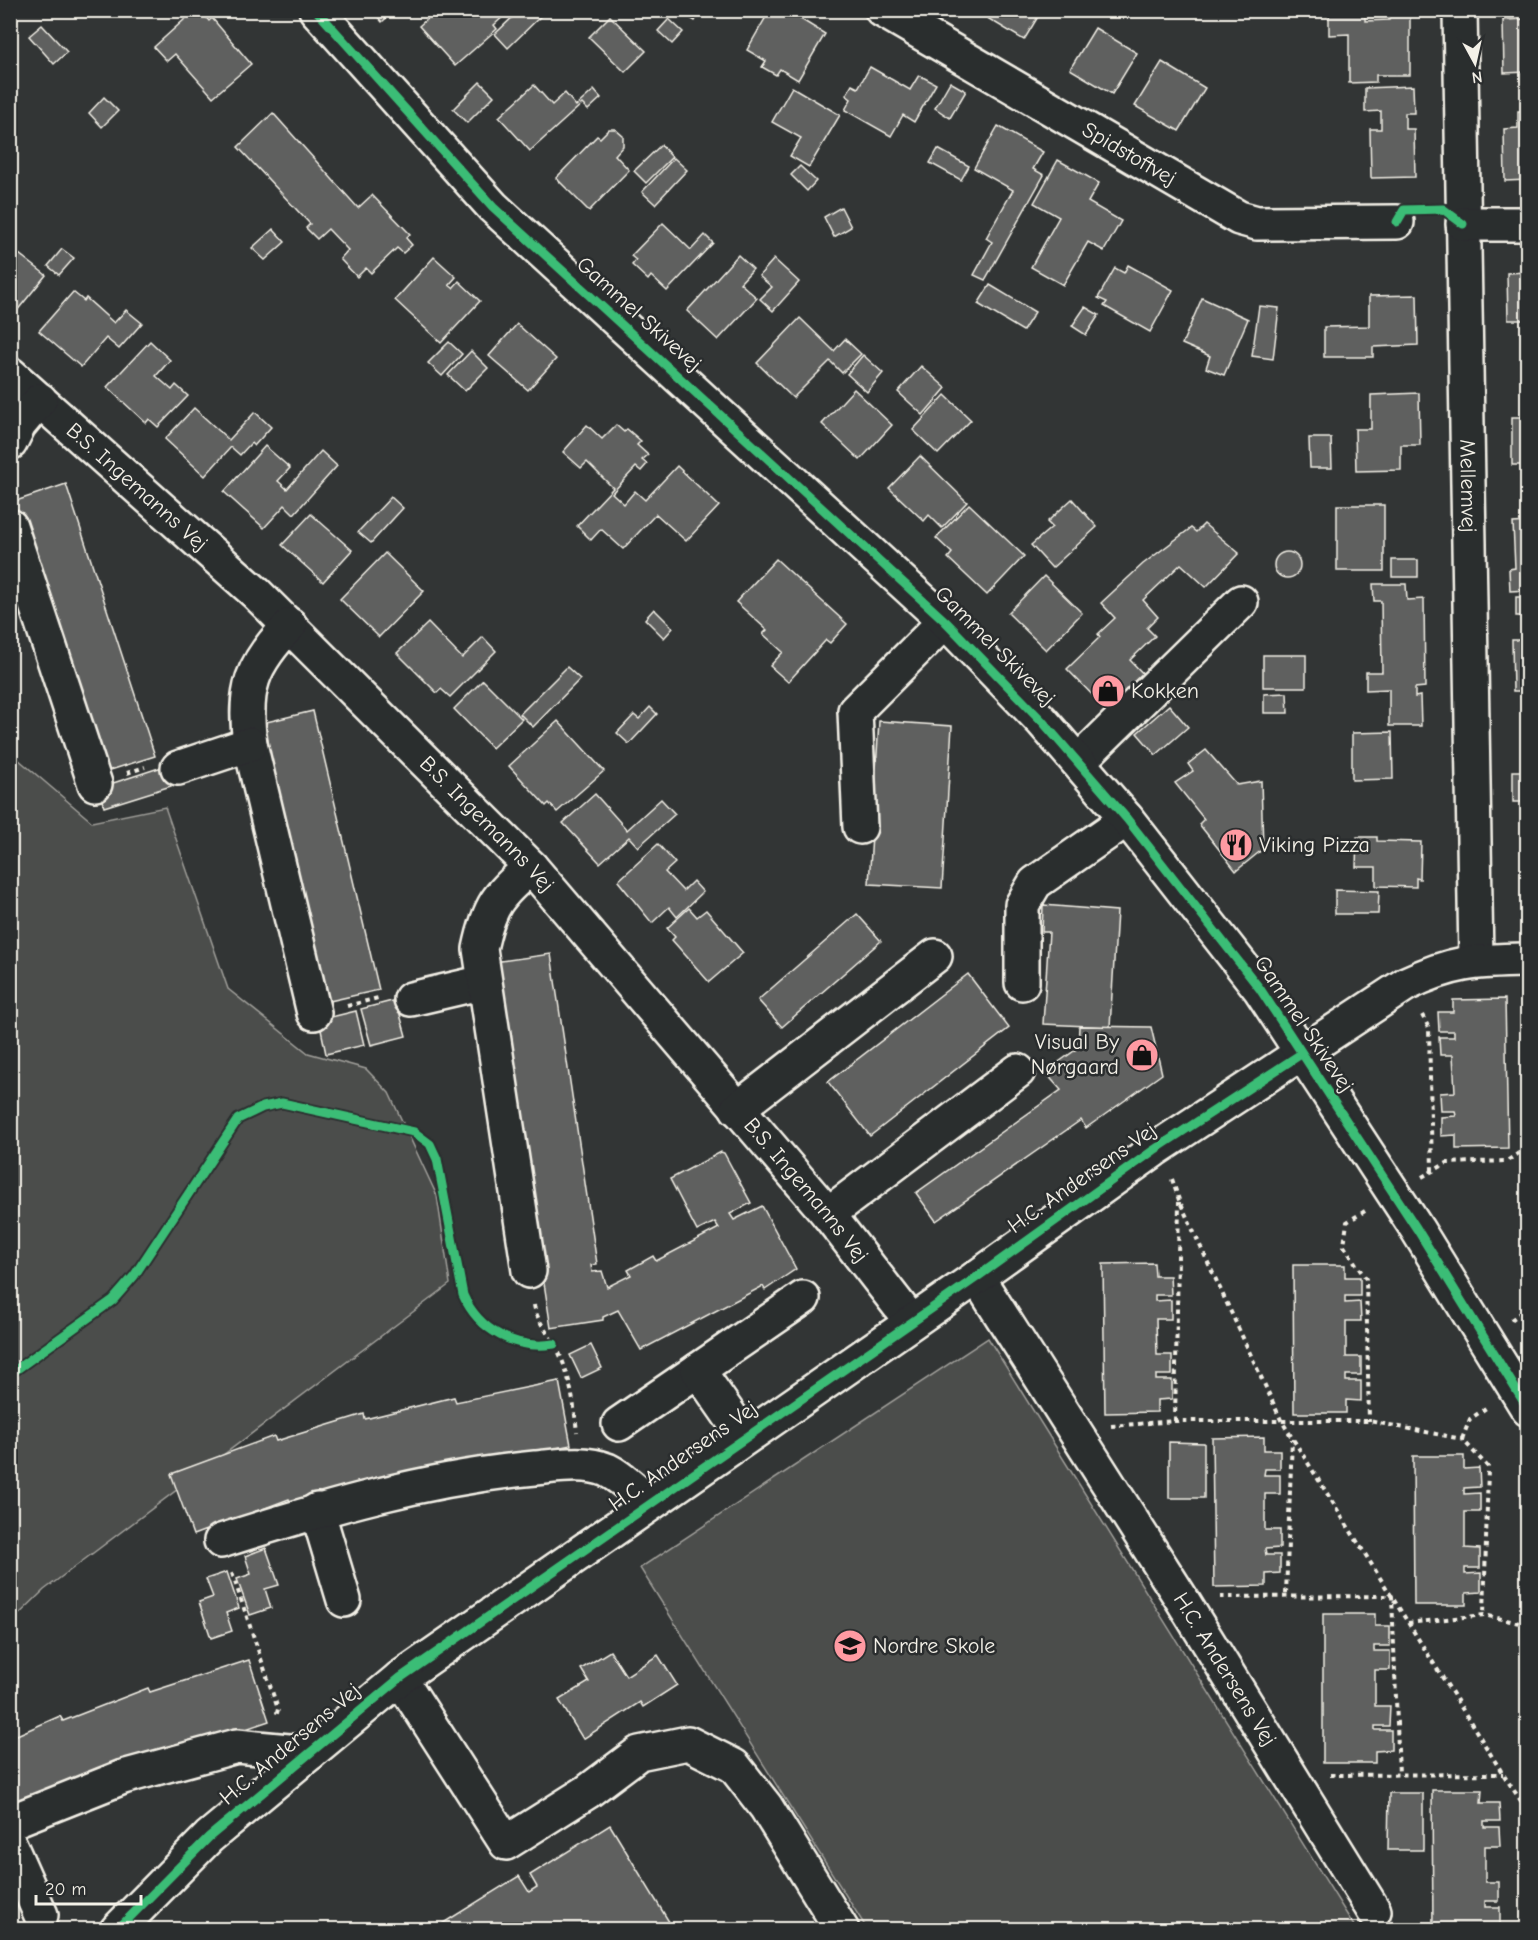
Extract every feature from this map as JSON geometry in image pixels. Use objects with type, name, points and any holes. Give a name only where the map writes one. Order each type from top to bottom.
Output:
[{"type":"street","name":"Gammel Skivevej","points":[[316,10],[493,207],[945,621],[1042,721],[1078,762],[1127,819],[1260,989],[1417,1229],[1526,1405]]},
{"type":"street","name":"Spidstoftvej","points":[[882,10],[1239,218],[1257,223],[1397,222]]},
{"type":"street","name":"Mellemvej","points":[[1460,10],[1476,960]]},
{"type":"street","points":[[1464,224],[1527,224]]},
{"type":"street","name":"B.S. Ingemanns Vej","points":[[10,374],[290,625],[531,867],[828,1214],[911,1321]]},
{"type":"street","points":[[10,443],[19,424],[40,400]]},
{"type":"street","points":[[10,526],[95,784]]},
{"type":"street","points":[[1078,762],[1240,602]]},
{"type":"street","points":[[860,827],[855,711],[945,621]]},
{"type":"street","points":[[290,625],[267,649],[251,679],[246,711],[250,744],[314,1013]]},
{"type":"street","points":[[178,768],[250,744]]},
{"type":"street","points":[[1022,983],[1022,905],[1035,883],[1127,819]]},
{"type":"street","points":[[529,1272],[480,949],[487,916],[505,888],[531,867]]},
{"type":"street","points":[[736,1109],[935,956]]},
{"type":"street","name":"H.C. Andersens Vej","points":[[117,1929],[209,1837],[400,1677],[977,1276],[1154,1150],[1406,984],[1443,967],[1476,960],[1527,960]]},
{"type":"street","points":[[411,999],[484,982]]},
{"type":"street","points":[[828,1214],[1018,1071]]},
{"type":"street","name":"H.C. Andersens Vej","points":[[977,1276],[1181,1598],[1374,1911]]},
{"type":"street","points":[[619,1424],[802,1298]]},
{"type":"street","points":[[698,1370],[744,1436]]},
{"type":"street","points":[[221,1541],[317,1510],[415,1486],[518,1470],[580,1464],[608,1470],[650,1503]]},
{"type":"street","points":[[317,1510],[344,1600]]},
{"type":"street","points":[[400,1677],[506,1844],[587,1792],[639,1753],[688,1743],[734,1766],[766,1807],[842,1929]]},
{"type":"street","points":[[10,1822],[123,1777],[237,1746],[310,1754]]},
{"type":"street","points":[[10,1845],[41,1915]]},
{"type":"path","points":[[95,784],[171,759],[178,768]]},
{"type":"path","points":[[1406,984],[1429,1028],[1432,1172]]},
{"type":"path","points":[[314,1013],[403,992],[411,999]]},
{"type":"path","points":[[1413,1183],[1447,1163],[1507,1161],[1526,1147]]},
{"type":"path","points":[[1526,1147],[1527,1275]]},
{"type":"path","points":[[1154,1150],[1176,1184],[1179,1200],[1175,1421]]},
{"type":"path","points":[[1179,1200],[1281,1420],[1503,1774],[1527,1807]]},
{"type":"path","points":[[1369,1421],[1366,1279],[1344,1246],[1347,1222],[1375,1205]]},
{"type":"path","points":[[529,1272],[536,1312],[572,1386],[580,1464]]},
{"type":"path","points":[[1074,1430],[1175,1421],[1369,1421],[1462,1439],[1488,1467],[1484,1615]]},
{"type":"path","points":[[1286,1594],[1292,1438]]},
{"type":"path","points":[[221,1541],[278,1709],[270,1750]]},
{"type":"path","points":[[1181,1598],[1286,1594],[1392,1596]]},
{"type":"path","points":[[1392,1596],[1399,1775]]},
{"type":"path","points":[[1408,1623],[1484,1615],[1527,1624]]},
{"type":"path","points":[[1289,1775],[1503,1774]]},
{"type":"shaded area","points":[[10,745],[18,759],[92,822],[165,807],[228,989],[308,1053],[366,1069],[389,1093],[437,1196],[450,1284],[44,1590],[11,1622]]},
{"type":"shaded area","name":"Nordre Skole","points":[[988,1338],[1356,1929],[867,1929],[640,1568]]},
{"type":"building","points":[[195,10],[200,10],[209,21],[212,18],[251,64],[213,97],[175,54],[167,61],[154,47]]},
{"type":"building","points":[[372,10],[395,10],[382,22]]},
{"type":"building","points":[[437,10],[506,10],[508,12],[494,25],[497,29],[455,66],[419,26]]},
{"type":"building","points":[[520,10],[547,10],[508,48],[495,34]]},
{"type":"building","points":[[685,10],[701,10],[695,21],[683,14]]},
{"type":"building","points":[[770,10],[786,10],[825,34],[798,80],[780,69],[776,75],[762,67],[766,61],[747,50]]},
{"type":"building","points":[[981,10],[1042,10],[1024,40],[979,13]]},
{"type":"building","points":[[1329,10],[1365,10],[1365,21],[1389,20],[1389,16],[1410,15],[1410,75],[1376,75],[1376,82],[1349,83],[1349,34],[1329,35]]},
{"type":"building","points":[[610,16],[646,51],[625,72],[589,37]]},
{"type":"building","points":[[669,19],[683,32],[672,44],[658,31]]},
{"type":"building","points":[[1528,19],[1528,72],[1504,73],[1503,20]]},
{"type":"building","points":[[42,25],[67,52],[54,64],[29,36]]},
{"type":"building","points":[[1095,28],[1137,53],[1112,94],[1070,69]]},
{"type":"building","points":[[1162,62],[1205,88],[1179,131],[1135,106]]},
{"type":"building","points":[[870,67],[910,90],[919,75],[936,84],[914,122],[903,115],[891,136],[845,110],[851,99],[846,95],[852,85],[858,88]]},
{"type":"building","points":[[480,82],[494,96],[467,123],[453,109]]},
{"type":"building","points":[[950,82],[966,91],[950,118],[935,108]]},
{"type":"building","points":[[534,85],[552,105],[565,93],[576,106],[594,90],[601,98],[588,110],[582,104],[530,151],[499,117]]},
{"type":"building","points":[[1413,86],[1414,113],[1405,113],[1405,129],[1414,129],[1415,177],[1371,178],[1370,129],[1381,129],[1381,111],[1365,112],[1365,88]]},
{"type":"building","points":[[792,87],[840,115],[809,167],[790,156],[801,138],[772,122]]},
{"type":"building","points":[[104,97],[118,111],[102,127],[89,113]]},
{"type":"building","points":[[1518,111],[1528,111],[1528,180],[1505,181],[1504,129],[1518,128]]},
{"type":"building","points":[[273,113],[358,208],[372,195],[410,234],[406,238],[412,245],[403,253],[397,248],[371,273],[366,268],[357,277],[340,259],[348,250],[328,229],[317,239],[306,228],[310,224],[238,147]]},
{"type":"building","points":[[998,126],[1043,152],[1033,169],[1044,175],[985,280],[974,275],[992,242],[986,238],[1013,190],[974,168]]},
{"type":"building","points":[[609,129],[615,129],[623,136],[623,146],[615,155],[629,170],[589,211],[556,178],[597,136],[600,138]]},
{"type":"building","points":[[661,145],[672,157],[646,183],[634,171]]},
{"type":"building","points":[[938,149],[969,166],[961,180],[930,163]]},
{"type":"building","points":[[674,158],[687,170],[655,204],[642,192]]},
{"type":"building","points":[[1058,160],[1099,183],[1088,202],[1121,221],[1104,251],[1088,242],[1063,285],[1031,267],[1059,217],[1034,203]]},
{"type":"building","points":[[800,166],[816,181],[807,191],[791,175]]},
{"type":"building","points":[[841,207],[851,227],[834,237],[824,217]]},
{"type":"building","points":[[663,223],[691,250],[705,235],[713,243],[667,291],[651,276],[648,280],[632,265],[636,260],[631,256]]},
{"type":"building","points":[[273,229],[285,242],[265,260],[252,248]]},
{"type":"building","points":[[10,247],[46,275],[16,312],[10,307]]},
{"type":"building","points":[[62,249],[74,258],[59,275],[48,266]]},
{"type":"building","points":[[738,255],[753,269],[740,283],[757,298],[718,340],[687,311]]},
{"type":"building","points":[[434,257],[456,277],[449,285],[453,288],[459,281],[480,301],[441,343],[395,300]]},
{"type":"building","points":[[774,259],[799,282],[773,311],[760,299],[772,287],[759,276]]},
{"type":"building","points":[[1128,265],[1173,290],[1150,332],[1104,306],[1107,302],[1098,298],[1115,268],[1124,273]]},
{"type":"building","points":[[1528,272],[1528,320],[1508,320],[1507,273]]},
{"type":"building","points":[[990,285],[1035,312],[1023,331],[978,304]]},
{"type":"building","points":[[73,292],[84,301],[86,298],[114,323],[126,310],[142,323],[119,349],[106,338],[81,367],[39,331]]},
{"type":"building","points":[[1417,295],[1418,345],[1373,347],[1373,357],[1324,357],[1324,327],[1369,326],[1369,296]]},
{"type":"building","points":[[1202,298],[1248,319],[1224,375],[1206,368],[1210,356],[1182,344]]},
{"type":"building","points":[[1259,306],[1279,308],[1273,359],[1252,356]]},
{"type":"building","points":[[1085,307],[1099,315],[1086,335],[1072,326]]},
{"type":"building","points":[[800,318],[834,351],[845,339],[861,354],[842,373],[830,361],[793,398],[757,363]]},
{"type":"building","points":[[517,324],[556,359],[528,390],[489,356]]},
{"type":"building","points":[[150,341],[170,360],[156,376],[172,390],[176,385],[188,396],[158,427],[149,419],[146,423],[107,387]]},
{"type":"building","points":[[449,342],[462,354],[442,376],[428,363]]},
{"type":"building","points":[[471,351],[488,368],[465,391],[448,375]]},
{"type":"building","points":[[863,355],[883,373],[867,392],[847,374]]},
{"type":"building","points":[[921,366],[946,388],[923,415],[898,392]]},
{"type":"building","points":[[854,389],[892,425],[860,460],[822,424]]},
{"type":"building","points":[[1419,393],[1420,445],[1401,445],[1401,470],[1356,471],[1355,429],[1371,429],[1371,395]]},
{"type":"building","points":[[945,395],[971,420],[938,454],[913,430]]},
{"type":"building","points":[[194,408],[229,440],[255,412],[271,427],[254,446],[251,443],[240,455],[231,447],[205,476],[165,439]]},
{"type":"building","points":[[1512,417],[1528,417],[1528,465],[1512,465]]},
{"type":"building","points":[[587,425],[602,439],[616,425],[624,432],[627,429],[641,441],[637,445],[648,455],[642,460],[647,464],[641,471],[636,467],[612,493],[624,504],[635,491],[645,500],[677,466],[719,506],[686,541],[656,514],[623,549],[601,529],[591,540],[577,526],[613,488],[587,462],[581,468],[563,452]]},
{"type":"building","points":[[1309,438],[1331,438],[1332,468],[1310,468]]},
{"type":"building","points":[[265,446],[290,468],[278,481],[287,489],[321,451],[337,466],[294,514],[285,505],[264,528],[224,492]]},
{"type":"building","points":[[920,456],[967,502],[942,528],[929,515],[924,521],[889,488]]},
{"type":"building","points":[[66,484],[155,756],[101,773],[13,502]]},
{"type":"building","points":[[391,497],[403,508],[371,543],[358,532]]},
{"type":"building","points":[[1072,499],[1097,527],[1052,568],[1031,545],[1052,527],[1047,522]]},
{"type":"building","points":[[969,504],[1024,556],[987,595],[948,558],[952,553],[936,538]]},
{"type":"building","points":[[1337,505],[1384,505],[1384,571],[1337,571]]},
{"type":"building","points":[[311,514],[352,550],[323,582],[282,545]]},
{"type":"building","points":[[1528,522],[1528,590],[1510,591],[1509,569],[1515,568],[1513,523]]},
{"type":"building","points":[[1204,524],[1239,553],[1206,587],[1181,564],[1143,600],[1158,617],[1147,628],[1155,636],[1130,660],[1149,680],[1112,715],[1067,669],[1100,637],[1098,634],[1115,618],[1101,603],[1143,564],[1191,528],[1196,532]]},
{"type":"building","points":[[1287,552],[1296,556],[1300,565],[1296,574],[1287,578],[1278,574],[1274,565],[1278,556]]},
{"type":"building","points":[[385,553],[424,591],[379,637],[340,599]]},
{"type":"building","points":[[776,559],[847,624],[830,643],[826,640],[788,682],[770,666],[783,652],[763,634],[767,630],[736,602]]},
{"type":"building","points":[[1392,560],[1418,560],[1418,577],[1392,577]]},
{"type":"building","points":[[1044,576],[1082,613],[1046,650],[1008,613]]},
{"type":"building","points":[[1373,584],[1406,584],[1407,600],[1424,599],[1425,687],[1415,688],[1415,697],[1420,696],[1421,726],[1389,726],[1389,689],[1366,690],[1366,672],[1382,672],[1381,601],[1374,601]]},
{"type":"building","points":[[1516,597],[1528,597],[1528,616],[1516,616]]},
{"type":"building","points":[[654,609],[673,628],[664,638],[645,619]]},
{"type":"building","points":[[428,623],[462,658],[483,637],[496,651],[450,697],[441,689],[437,693],[397,653]]},
{"type":"building","points":[[1512,640],[1528,640],[1528,691],[1513,691]]},
{"type":"building","points":[[1263,655],[1306,655],[1306,687],[1263,687]]},
{"type":"building","points":[[567,667],[580,679],[533,727],[520,714]]},
{"type":"building","points":[[483,680],[522,719],[492,748],[454,709]]},
{"type":"building","points":[[1287,693],[1288,713],[1264,713],[1264,694]]},
{"type":"building","points":[[1169,705],[1188,727],[1156,755],[1137,733]]},
{"type":"building","points":[[650,707],[657,714],[629,744],[617,733],[634,715],[639,719]]},
{"type":"building","points":[[313,711],[379,990],[325,1002],[258,724]]},
{"type":"building","points":[[558,721],[604,771],[557,812],[549,803],[546,806],[509,766]]},
{"type":"building","points":[[879,721],[952,726],[942,888],[869,884]]},
{"type":"building","points":[[1392,732],[1393,779],[1352,780],[1352,733]]},
{"type":"building","points":[[1206,750],[1237,785],[1261,781],[1263,849],[1236,871],[1199,824],[1204,819],[1175,783],[1193,771],[1188,764]]},
{"type":"building","points":[[165,766],[171,786],[104,807],[98,788]]},
{"type":"building","points":[[1513,771],[1528,771],[1528,802],[1513,802]]},
{"type":"building","points":[[595,794],[627,830],[661,799],[675,814],[638,847],[629,837],[600,863],[563,823]]},
{"type":"building","points":[[1357,837],[1377,837],[1377,841],[1421,842],[1420,879],[1416,878],[1416,887],[1376,886],[1376,867],[1356,867]]},
{"type":"building","points":[[658,844],[675,863],[665,872],[683,891],[693,881],[703,892],[677,917],[669,907],[652,923],[618,881]]},
{"type":"building","points":[[1335,890],[1379,891],[1378,914],[1335,914]]},
{"type":"building","points":[[1043,905],[1117,911],[1110,1027],[1043,1024],[1049,932],[1042,932]]},
{"type":"building","points":[[689,908],[697,917],[706,910],[743,953],[709,982],[672,940],[675,937],[667,928]]},
{"type":"building","points":[[857,914],[881,941],[782,1027],[758,1000]]},
{"type":"building","points":[[551,954],[597,1264],[591,1265],[592,1272],[602,1271],[607,1287],[631,1275],[628,1270],[653,1256],[656,1261],[719,1228],[715,1222],[697,1231],[670,1179],[721,1152],[724,1153],[751,1203],[730,1214],[734,1220],[762,1206],[796,1269],[765,1290],[763,1286],[641,1350],[618,1310],[603,1317],[603,1320],[551,1328],[494,962]]},
{"type":"building","points":[[968,974],[1009,1028],[870,1136],[828,1082]]},
{"type":"building","points":[[1505,999],[1508,1148],[1456,1149],[1456,1135],[1441,1136],[1441,1117],[1456,1116],[1455,1111],[1441,1111],[1440,1093],[1455,1092],[1453,1055],[1440,1055],[1439,1037],[1454,1037],[1454,1031],[1439,1031],[1438,1012],[1453,1012],[1453,1000]]},
{"type":"building","points":[[396,1000],[406,1036],[371,1045],[361,1009]]},
{"type":"building","points":[[356,1011],[364,1045],[326,1054],[319,1020]]},
{"type":"building","points":[[1079,1026],[1151,1027],[1162,1074],[1086,1128],[1081,1120],[936,1221],[916,1193],[1061,1090],[1045,1072],[1078,1048]]},
{"type":"building","points":[[1154,1263],[1155,1276],[1170,1276],[1171,1295],[1155,1295],[1155,1301],[1171,1300],[1171,1319],[1156,1319],[1157,1355],[1172,1355],[1172,1375],[1156,1375],[1156,1380],[1172,1380],[1172,1399],[1157,1400],[1157,1412],[1105,1413],[1103,1264]]},
{"type":"building","points":[[1293,1265],[1345,1265],[1345,1277],[1360,1277],[1360,1296],[1345,1296],[1345,1303],[1360,1302],[1361,1321],[1346,1321],[1346,1357],[1361,1357],[1361,1375],[1346,1375],[1346,1381],[1361,1381],[1361,1401],[1346,1400],[1346,1413],[1294,1413]]},
{"type":"building","points":[[591,1345],[602,1368],[581,1378],[570,1355]]},
{"type":"building","points":[[559,1381],[571,1445],[377,1484],[375,1479],[291,1504],[289,1499],[193,1535],[171,1474],[274,1436],[276,1441],[364,1414],[365,1419],[454,1397],[456,1402]]},
{"type":"building","points":[[1264,1437],[1264,1450],[1280,1450],[1280,1469],[1265,1469],[1264,1475],[1280,1475],[1280,1494],[1265,1494],[1265,1530],[1280,1530],[1280,1548],[1265,1549],[1266,1555],[1280,1555],[1280,1573],[1266,1574],[1266,1586],[1214,1587],[1212,1438]]},
{"type":"building","points":[[1169,1442],[1204,1443],[1204,1498],[1169,1498]]},
{"type":"building","points":[[1413,1456],[1464,1456],[1464,1469],[1479,1468],[1480,1487],[1464,1488],[1464,1494],[1480,1493],[1480,1512],[1465,1512],[1465,1548],[1480,1549],[1480,1568],[1465,1568],[1465,1574],[1481,1573],[1481,1592],[1466,1593],[1466,1605],[1414,1605]]},
{"type":"building","points":[[266,1548],[279,1585],[265,1589],[271,1608],[250,1615],[237,1579],[251,1574],[245,1556]]},
{"type":"building","points":[[227,1572],[239,1608],[226,1613],[232,1631],[211,1638],[199,1602],[213,1597],[206,1579]]},
{"type":"building","points":[[1323,1614],[1375,1614],[1375,1626],[1390,1626],[1390,1646],[1374,1646],[1374,1651],[1390,1651],[1390,1670],[1375,1670],[1375,1706],[1390,1706],[1389,1726],[1375,1726],[1375,1730],[1391,1730],[1391,1750],[1375,1751],[1375,1763],[1323,1763]]},
{"type":"building","points":[[610,1651],[626,1676],[658,1655],[677,1685],[643,1707],[640,1702],[583,1739],[559,1700],[589,1682],[581,1669]]},
{"type":"building","points":[[249,1660],[269,1721],[10,1810],[10,1738],[60,1716],[63,1721],[148,1688],[150,1692]]},
{"type":"building","points":[[1432,1790],[1482,1790],[1481,1803],[1499,1803],[1500,1821],[1484,1821],[1484,1827],[1499,1827],[1500,1846],[1485,1846],[1485,1882],[1499,1882],[1499,1901],[1485,1901],[1485,1907],[1500,1907],[1500,1926],[1485,1925],[1485,1930],[1433,1930]]},
{"type":"building","points":[[1389,1793],[1423,1793],[1423,1850],[1388,1850]]},
{"type":"building","points":[[610,1825],[674,1930],[549,1930],[545,1924],[536,1930],[432,1930],[519,1876],[529,1892],[537,1887],[530,1875]]},
{"type":"cycle path","points":[[316,10],[493,207],[945,621],[1042,721],[1127,819],[1260,989],[1417,1229],[1528,1409]]},
{"type":"cycle path","points":[[1397,222],[1404,210],[1443,209],[1463,224]]},
{"type":"cycle path","points":[[117,1930],[209,1837],[400,1678],[977,1277],[1154,1150],[1301,1054]]},
{"type":"cycle path","points":[[10,1374],[113,1300],[134,1276],[238,1119],[263,1107],[282,1103],[414,1132],[430,1144],[437,1159],[463,1295],[470,1308],[489,1328],[513,1341],[526,1344],[554,1344]]},
{"type":"place","name":"Kokken","points":[[1108,691]]},
{"type":"place","name":"Viking Pizza","points":[[1236,845]]},
{"type":"place","name":"Visual By Nørgaard","points":[[1142,1055]]},
{"type":"place","name":"Nordre Skole","points":[[850,1646]]}]
